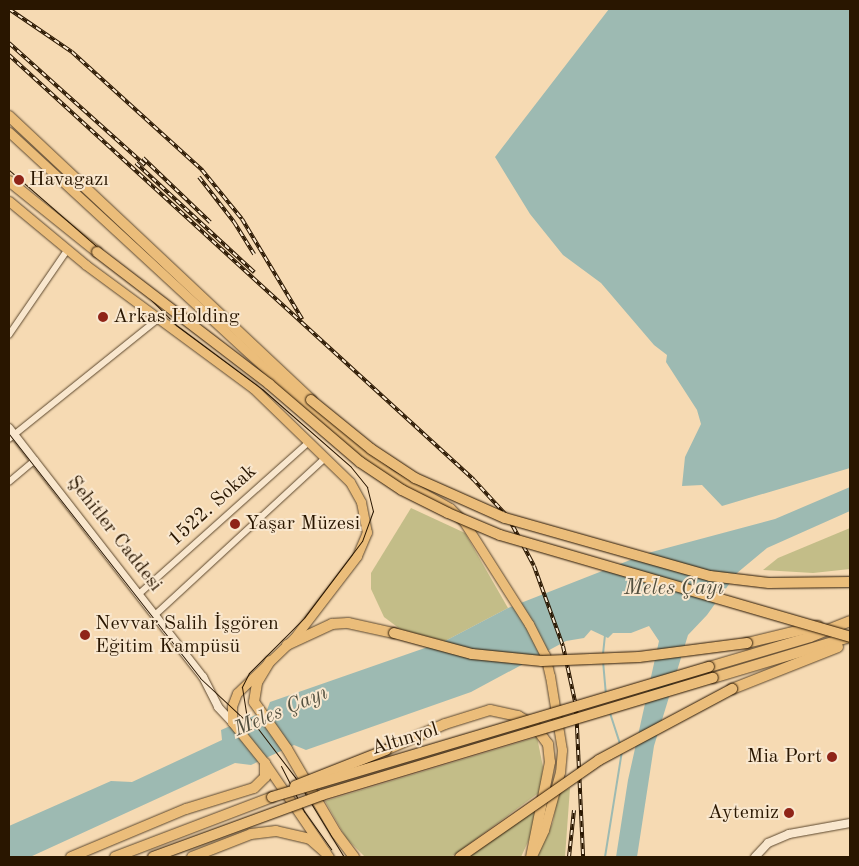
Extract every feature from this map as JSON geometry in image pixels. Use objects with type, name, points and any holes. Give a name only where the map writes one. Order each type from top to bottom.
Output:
[{"type":"highway","points":[[9,116],[311,400],[371,449],[415,478],[505,518],[678,569],[769,583],[850,582]]},
{"type":"highway","points":[[9,181],[270,384],[342,448],[402,490],[500,535],[850,637]]},
{"type":"highway","points":[[287,645],[332,624],[348,623],[472,654],[535,661],[638,657],[746,643],[850,620]]},
{"type":"highway","name":"Altınyol","points":[[114,857],[272,797],[810,637],[850,620]]},
{"type":"highway","name":"Altınyol","points":[[153,857],[322,795],[850,637]]},
{"type":"highway","points":[[460,857],[606,756],[732,689],[850,642]]},
{"type":"highway","points":[[270,661],[254,690],[254,702],[258,711],[287,749],[336,833],[354,857]]},
{"type":"highway","points":[[272,797],[474,713],[504,711],[534,725],[543,735],[550,762],[531,857]]},
{"type":"highway","points":[[71,857],[186,809],[254,788],[264,777],[265,763]]},
{"type":"highway","points":[[192,857],[251,834],[276,831],[310,839],[327,855]]},
{"type":"main road","points":[[9,132],[318,417],[390,474],[457,514],[515,601],[544,655],[562,750],[552,805],[531,857]]},
{"type":"main road","points":[[9,201],[158,319],[253,388],[350,482],[361,502],[367,532],[348,569],[287,645],[237,693],[232,706],[232,722]]},
{"type":"main road","name":"Şehitler Caddesi","points":[[232,722],[265,763],[327,855]]},
{"type":"street","points":[[9,335],[68,249]]},
{"type":"street","points":[[11,433],[158,319]]},
{"type":"street","name":"Şehitler Caddesi","points":[[11,433],[35,460],[156,615],[205,680],[218,707],[232,722]]},
{"type":"street","name":"1522. Sokak","points":[[139,594],[308,442]]},
{"type":"street","points":[[156,615],[325,458]]},
{"type":"street","points":[[9,482],[35,460]]},
{"type":"street","points":[[755,857],[768,843],[789,834],[850,823]]},
{"type":"shaded area","points":[[411,508],[465,533],[508,608],[445,641],[400,629],[384,617],[371,589],[371,573]]},
{"type":"shaded area","points":[[850,528],[850,569],[813,573],[763,570],[778,558]]},
{"type":"shaded area","points":[[537,737],[543,767],[540,792],[451,857],[365,857],[346,838],[325,801]]},
{"type":"shaded area","points":[[570,788],[565,857],[537,857],[553,822],[558,794]]},
{"type":"shaded area","points":[[536,810],[532,833],[521,857],[469,857]]},
{"type":"water","points":[[609,9],[850,9],[850,468],[722,506],[702,485],[682,486],[685,457],[701,424],[697,410],[666,362],[667,355],[654,345],[601,283],[563,255],[530,214],[495,157]]},
{"type":"water","name":"Meles Çayı","points":[[850,487],[850,511],[767,548],[737,573],[707,615],[688,635],[654,746],[637,857],[616,857],[628,780],[659,641],[649,626],[631,633],[613,633],[608,638],[591,630],[584,638],[566,641],[471,692],[306,750],[294,745],[251,765],[235,763],[30,857],[9,857],[9,826],[111,781],[132,782],[222,740],[221,730],[267,710],[270,702],[445,641],[508,608],[648,553],[775,519]]},
{"type":"waterway","points":[[603,654],[605,636]]},
{"type":"waterway","points":[[603,661],[606,694]]},
{"type":"waterway","points":[[610,713],[620,744]]},
{"type":"waterway","points":[[605,857],[622,751]]},
{"type":"tram line","points":[[9,170],[110,258],[176,325],[262,389],[351,467],[367,487],[373,511],[362,541],[304,618],[249,673],[242,687],[246,713],[295,777],[344,857]]},
{"type":"tram line","points":[[9,434],[200,678],[247,722]]},
{"type":"tram line","points":[[281,766],[304,811],[331,849]]},
{"type":"railway","points":[[9,9],[72,52],[202,170],[242,219],[302,319]]},
{"type":"railway","points":[[9,43],[145,165]]},
{"type":"railway","points":[[9,55],[473,479],[508,517],[534,566],[563,646],[576,706],[583,857]]},
{"type":"railway","points":[[143,158],[210,222]]},
{"type":"railway","points":[[136,163],[254,272]]},
{"type":"railway","points":[[199,177],[234,222],[254,254]]},
{"type":"railway","points":[[569,857],[574,810]]},
{"type":"place","name":"Havagazı","points":[[19,180]]},
{"type":"place","name":"Arkas Holding","points":[[103,317]]},
{"type":"place","name":"Yaşar Müzesi","points":[[235,524]]},
{"type":"place","name":"Nevvar Salih İşgören Eğitim Kampüsü","points":[[85,635]]},
{"type":"place","name":"Mia Port","points":[[832,757]]},
{"type":"place","name":"Aytemiz","points":[[789,813]]}]
